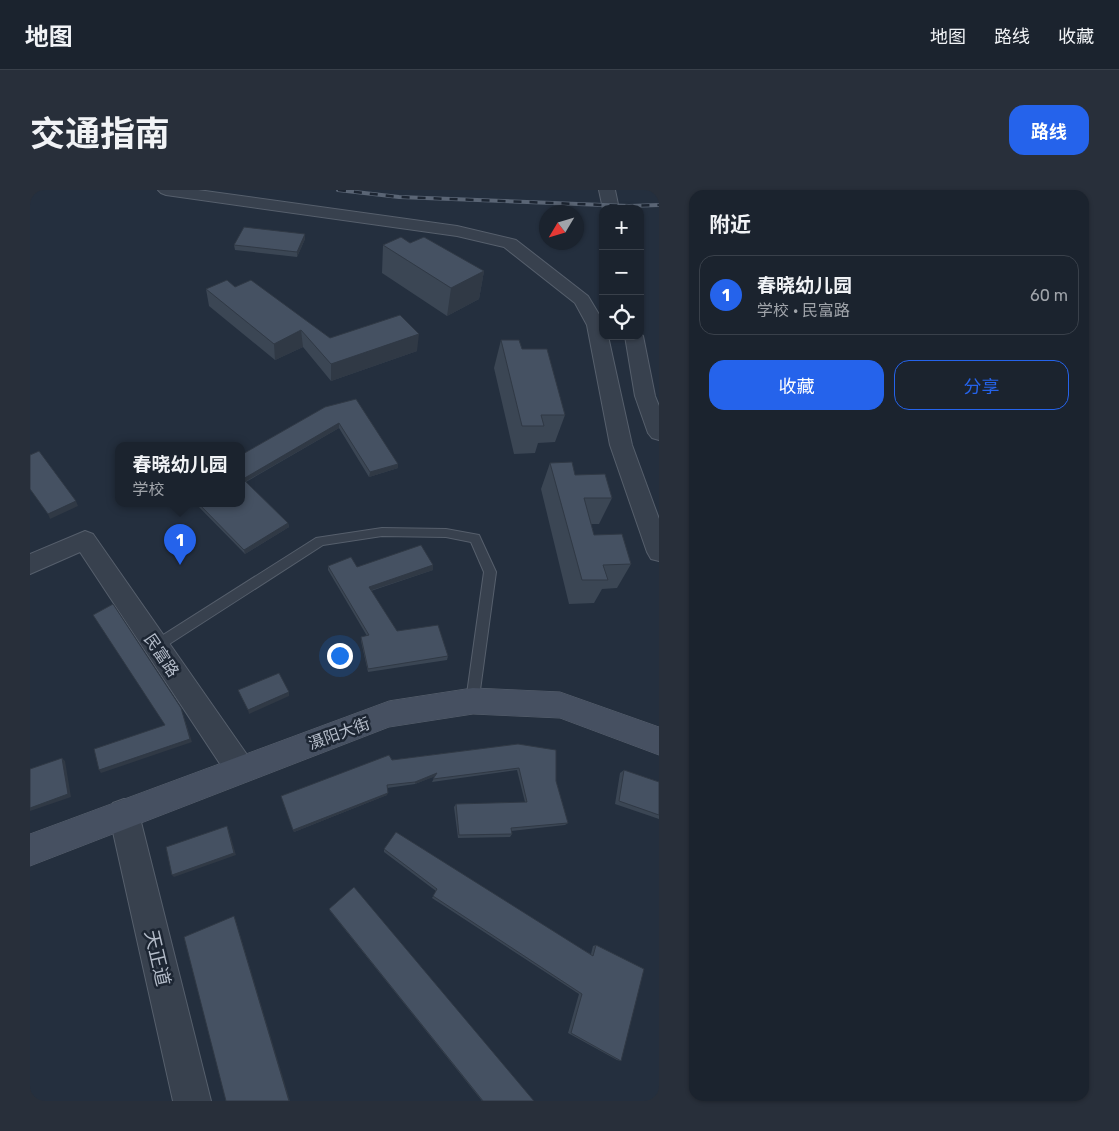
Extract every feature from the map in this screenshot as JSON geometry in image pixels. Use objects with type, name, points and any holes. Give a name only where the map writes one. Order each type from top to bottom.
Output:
[{"type":"main road","name":"滠阳大街","points":[[30,850],[389,714],[472,701],[560,705],[659,741]]},
{"type":"street","points":[[166,190],[457,231],[510,243],[582,300],[596,325],[621,445],[659,552]]},
{"type":"street","points":[[607,190],[610,205]]},
{"type":"street","points":[[635,340],[645,396],[659,433]]},
{"type":"street","name":"民富路","points":[[30,564],[85,540],[240,770]]},
{"type":"street","name":"天正道","points":[[124,814],[192,1101]]},
{"type":"lane","points":[[156,646],[320,541],[382,532],[446,533],[475,538],[490,572],[472,701]]},
{"type":"building","points":[[244,227],[305,234],[297,252],[234,245]]},
{"type":"building","points":[[401,237],[410,243],[424,237],[484,271],[451,288],[383,245]]},
{"type":"building","points":[[227,280],[235,287],[251,280],[330,338],[400,315],[419,334],[331,364],[301,330],[274,344],[206,289]]},
{"type":"building","points":[[501,340],[519,340],[522,349],[547,349],[565,415],[541,415],[544,426],[522,426]]},
{"type":"building","points":[[356,399],[398,464],[370,472],[339,423],[245,478],[245,453],[325,407]]},
{"type":"building","points":[[39,451],[76,501],[48,514],[30,489],[30,455]]},
{"type":"building","points":[[572,462],[575,475],[605,474],[612,498],[584,498],[594,535],[622,534],[631,564],[603,565],[608,580],[582,580],[550,463]]},
{"type":"building","points":[[245,481],[288,523],[244,550],[202,507],[245,507]]},
{"type":"building","points":[[421,545],[433,565],[369,587],[397,631],[438,625],[448,656],[368,669],[361,637],[369,635],[328,566],[351,557],[357,567]]},
{"type":"building","points":[[113,604],[181,708],[190,739],[99,770],[94,749],[165,725],[93,615]]},
{"type":"building","points":[[279,673],[289,692],[248,710],[238,690]]},
{"type":"building","points":[[518,744],[556,750],[556,781],[568,823],[511,828],[512,834],[459,835],[456,804],[527,802],[519,768],[433,779],[437,773],[415,782],[387,785],[388,793],[293,830],[281,796],[389,755],[392,760]]},
{"type":"building","points":[[62,758],[68,794],[30,808],[30,769]]},
{"type":"building","points":[[624,770],[659,782],[659,815],[619,801]]},
{"type":"building","points":[[227,826],[234,853],[172,875],[166,847]]},
{"type":"building","points":[[396,832],[593,956],[596,945],[644,969],[621,1061],[571,1033],[582,994],[433,896],[437,889],[384,849]]},
{"type":"building","points":[[354,887],[534,1101],[483,1101],[329,909]]},
{"type":"building","points":[[234,916],[289,1101],[226,1101],[184,937]]},
{"type":"railway","points":[[338,190],[399,197],[629,206],[659,205]]},
{"type":"place","name":"春晓幼儿园","points":[[180,565]]}]
